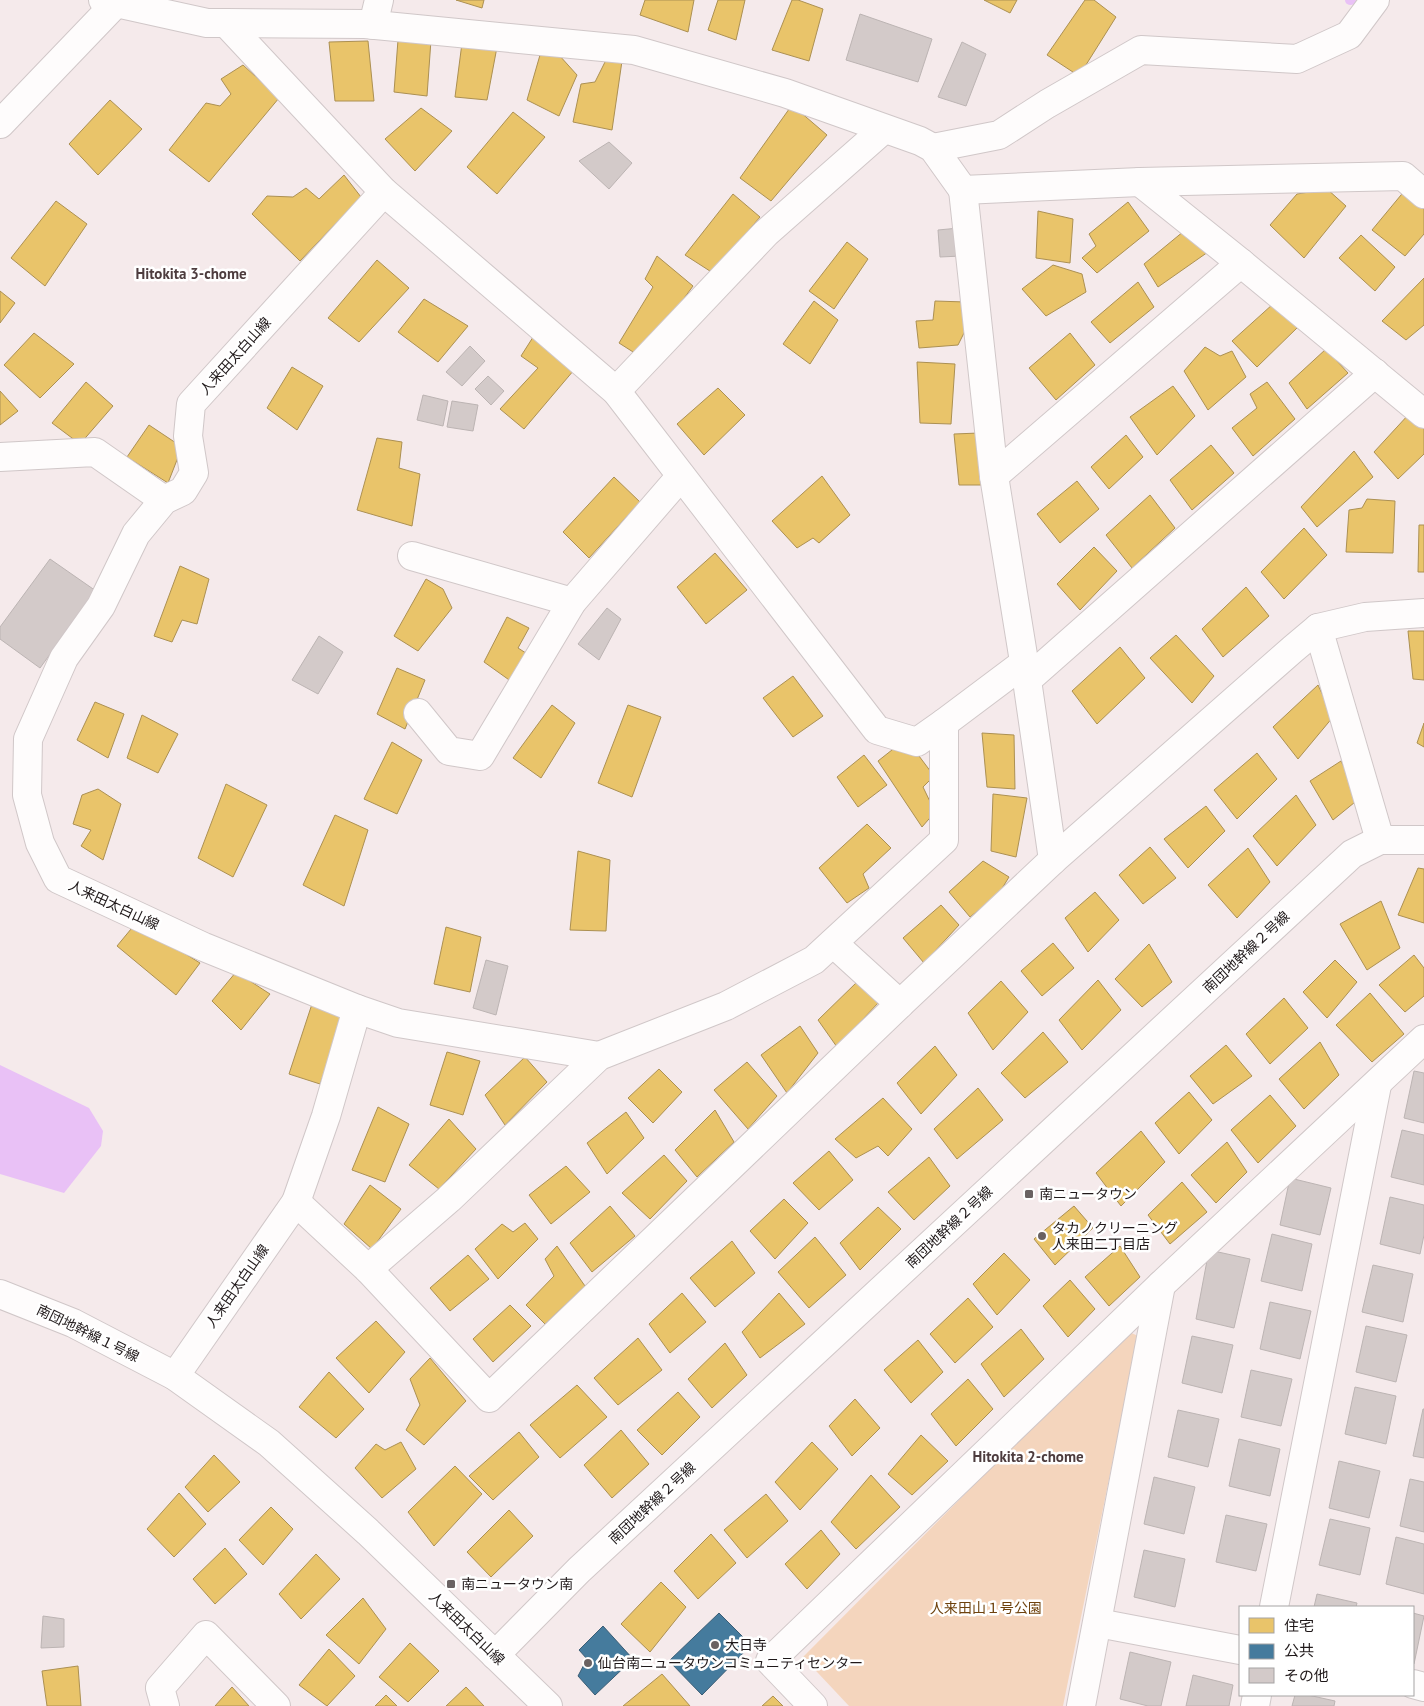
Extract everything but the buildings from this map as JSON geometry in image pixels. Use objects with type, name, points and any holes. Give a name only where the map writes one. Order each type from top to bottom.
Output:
[{"type":"street","points":[[933,148],[999,135],[1047,104],[1141,50],[1297,59],[1349,35],[1375,0]]},
{"type":"street","points":[[0,124],[110,1],[201,11],[226,23],[384,192],[616,391],[877,730],[917,742],[1026,672],[1376,373]]},
{"type":"street","points":[[226,23],[376,12],[634,50],[784,93],[920,141],[933,148],[963,190],[994,476],[1026,672],[1053,860]]},
{"type":"street","points":[[616,391],[766,233],[884,128]]},
{"type":"street","points":[[963,190],[1140,182],[1403,176],[1424,194]]},
{"type":"street","points":[[1140,182],[1424,414]]},
{"type":"street","name":"人来田太白山線","points":[[384,192],[191,404],[188,436],[194,473],[183,491],[164,500],[136,534],[101,606],[64,658],[28,739],[27,794],[40,843],[58,879],[204,947],[357,1009],[326,1116],[296,1202],[175,1376],[269,1444],[368,1532],[548,1706]]},
{"type":"street","points":[[994,476],[1241,263]]},
{"type":"street","points":[[0,457],[95,452],[164,500]]},
{"type":"street","points":[[418,713],[449,751],[480,756],[572,602],[681,476]]},
{"type":"street","points":[[412,556],[572,602]]},
{"type":"street","points":[[296,1202],[368,1268],[489,1398],[1053,860],[1318,628],[1366,617],[1424,613]]},
{"type":"street","points":[[1318,628],[1380,840]]},
{"type":"street","points":[[368,1268],[449,1199],[599,1056],[726,1006],[814,960],[944,840],[944,723]]},
{"type":"street","name":"南団地幹線２号線","points":[[495,1655],[579,1570],[1352,854],[1380,840],[1424,840]]},
{"type":"street","points":[[833,943],[900,1004]]},
{"type":"street","points":[[357,1009],[398,1023],[599,1056]]},
{"type":"street","points":[[813,1706],[770,1661],[1161,1285],[1424,1040]]},
{"type":"street","points":[[1274,1606],[1376,1085]]},
{"type":"street","points":[[1081,1706],[1161,1285]]},
{"type":"street","name":"南団地幹線１号線","points":[[0,1294],[73,1323],[175,1376]]},
{"type":"street","points":[[1098,1623],[1239,1650]]},
{"type":"street","points":[[165,1706],[160,1688],[206,1635],[276,1706]]},
{"type":"green space","name":"人来田山１号公園","points":[[1127,1331],[1138,1336],[1063,1706],[849,1706],[803,1657]]},
{"type":"shaded area","points":[[0,1065],[89,1108],[103,1131],[101,1146],[64,1193],[0,1174]]},
{"type":"place","name":"南ニュータウン","points":[[1029,1194]]},
{"type":"place","name":"タカノクリーニング 人来田二丁目店","points":[[1042,1236]]},
{"type":"place","name":"南ニュータウン南","points":[[451,1584]]},
{"type":"place","name":"大日寺","points":[[715,1645]]},
{"type":"place","name":"仙台南ニュータウンコミュニティセンター","points":[[588,1663]]},
{"type":"district","name":"Hitokita 3-chome","points":[[191,274]]},
{"type":"district","name":"Hitokita 2-chome","points":[[1028,1457]]}]
